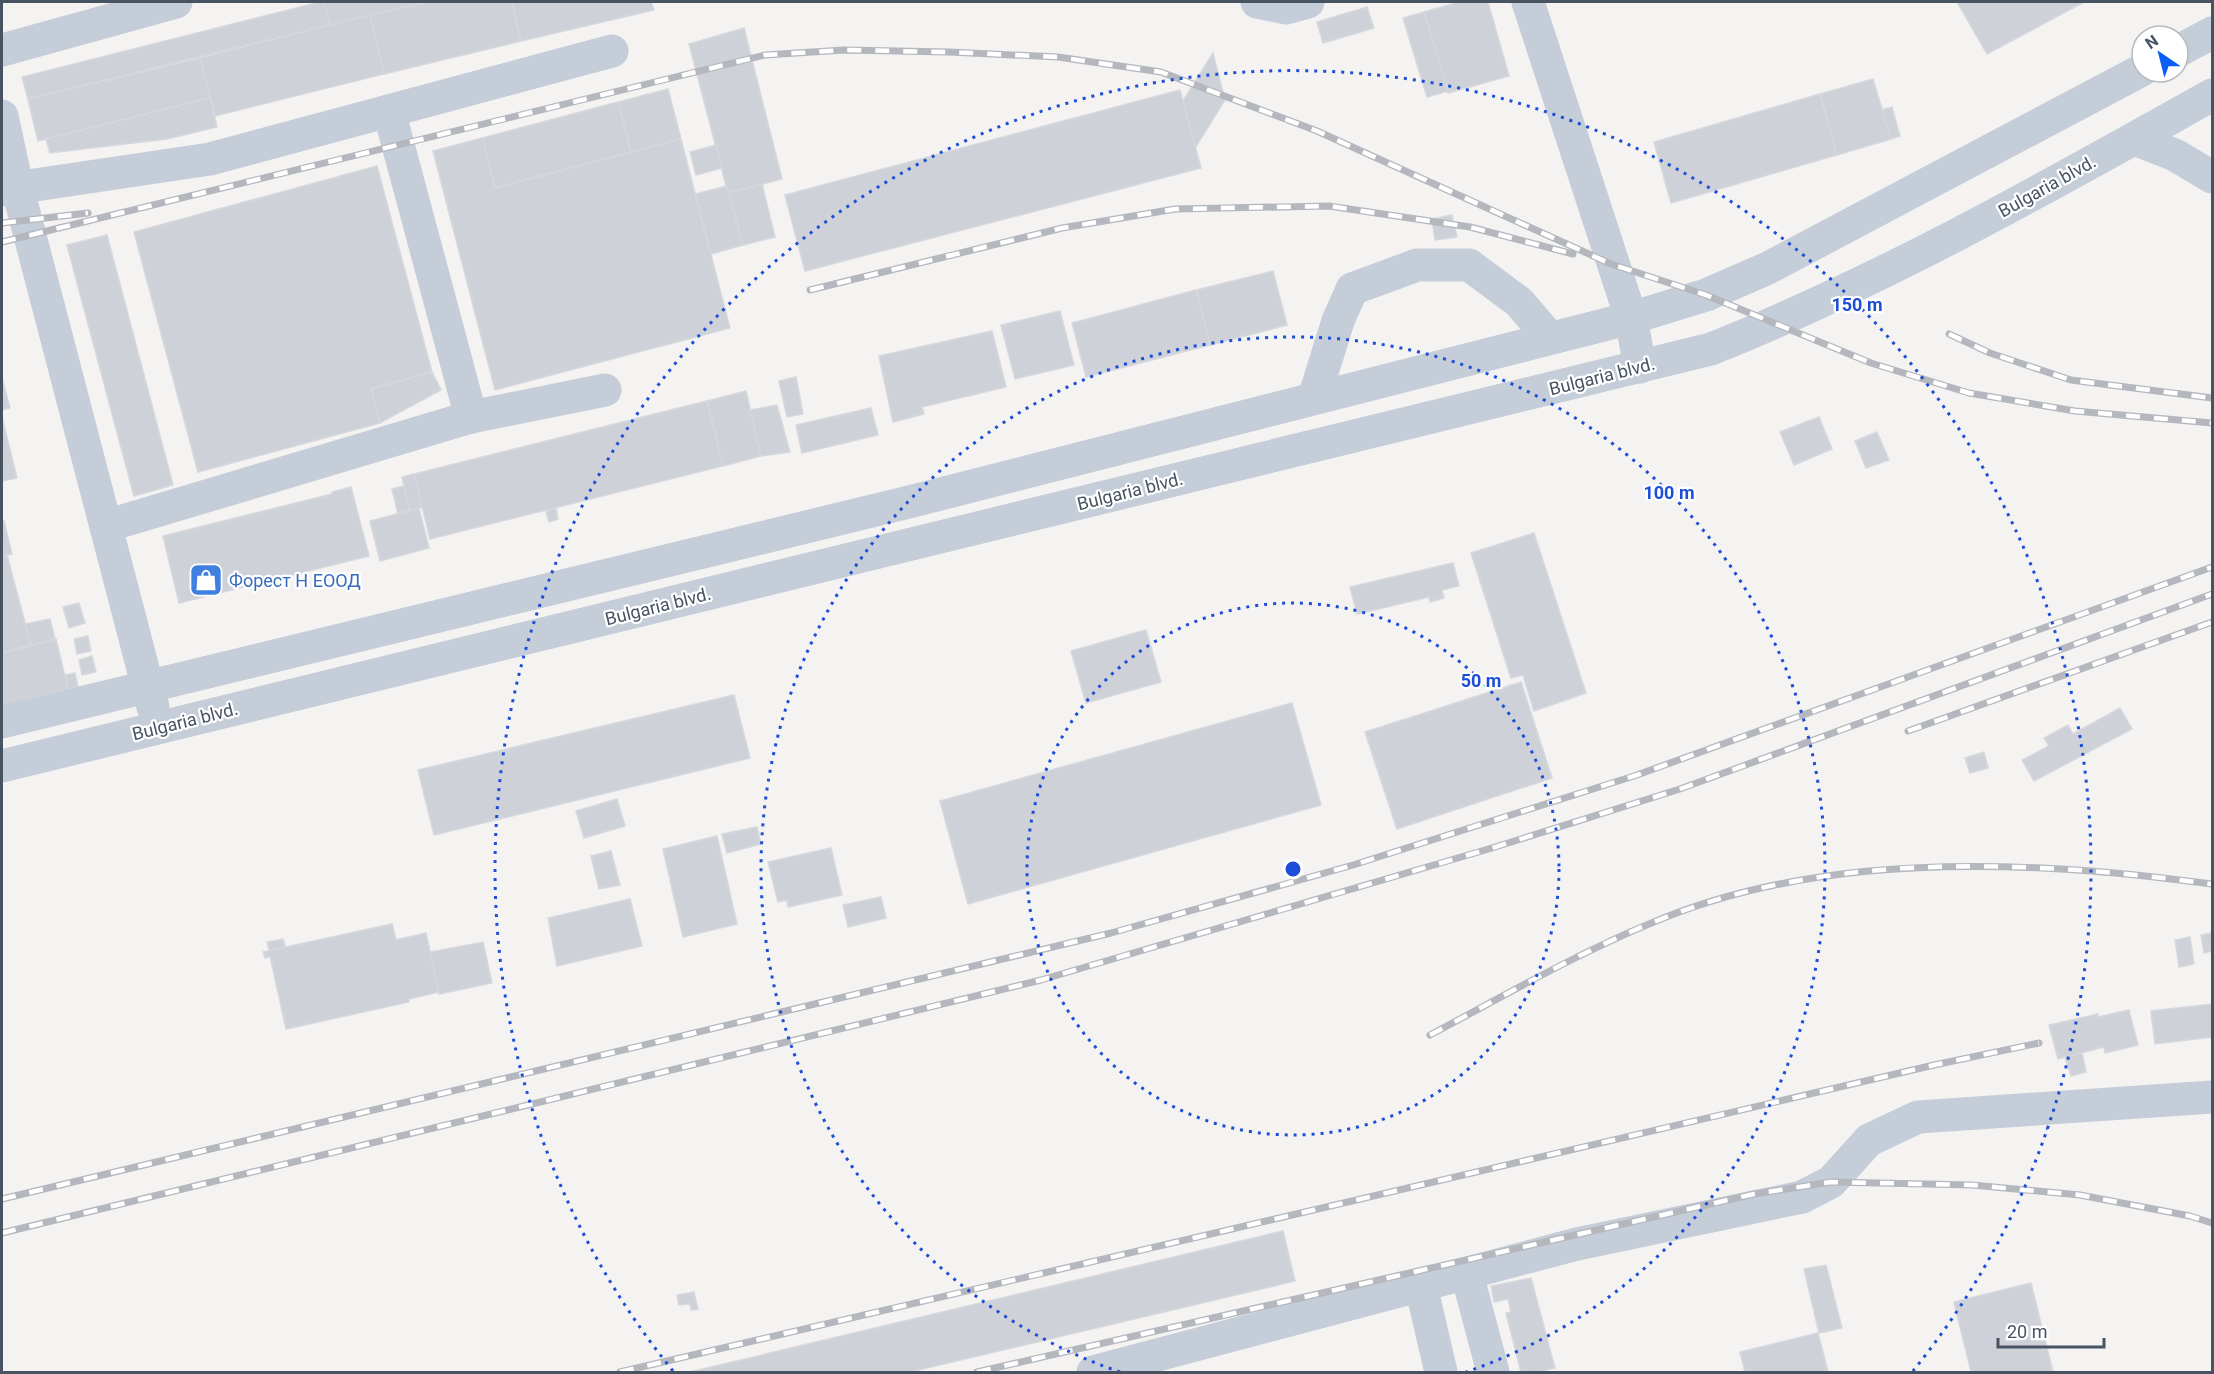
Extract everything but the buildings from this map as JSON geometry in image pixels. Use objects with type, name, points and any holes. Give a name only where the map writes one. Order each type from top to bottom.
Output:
[{"type":"street","points":[[2,50],[176,2]]},
{"type":"street","points":[[1257,2],[1286,8],[1308,2]]},
{"type":"street","points":[[1528,2],[1631,318],[1640,367]]},
{"type":"street","points":[[2190,45],[2212,33]]},
{"type":"street","points":[[9,188],[210,159],[612,51]]},
{"type":"street","points":[[2,722],[807,527],[1631,318],[1706,295],[1768,268],[2130,76]]},
{"type":"street","name":"Bulgaria blvd.","points":[[2,766],[1711,349],[1777,323],[1860,285],[1988,218],[2212,95]]},
{"type":"street","points":[[389,111],[471,417]]},
{"type":"street","points":[[2,116],[9,188],[106,526],[149,686],[157,728]]},
{"type":"street","points":[[2134,139],[2175,155],[2212,177]]},
{"type":"street","points":[[1314,398],[1338,321],[1352,289],[1417,265],[1469,266],[1519,302],[1549,337]]},
{"type":"street","points":[[106,526],[471,417],[605,390]]},
{"type":"street","points":[[807,527],[816,567]]},
{"type":"street","points":[[1093,1372],[1577,1245],[1802,1197],[1831,1182],[1869,1140],[1918,1117],[2212,1097]]},
{"type":"street","points":[[1467,1274],[1492,1372]]},
{"type":"street","points":[[1421,1286],[1441,1372]]},
{"type":"railway","points":[[2,242],[765,55],[844,50],[1058,57],[1161,72],[1317,131],[1611,264],[1706,295],[1871,363],[1969,393],[2075,411],[2212,423]]},
{"type":"railway","points":[[810,290],[1062,228],[1175,209],[1329,206],[1470,227],[1573,254]]},
{"type":"railway","points":[[2,223],[88,213]]},
{"type":"railway","points":[[1949,334],[1990,353],[2071,380],[2212,398]]},
{"type":"railway","points":[[2,1199],[1111,933],[1353,865],[1637,775],[2212,567]]},
{"type":"railway","points":[[2,1233],[1041,980],[1492,848],[1680,789],[2212,594]]},
{"type":"railway","points":[[1908,731],[2212,622]]},
{"type":"railway","points":[[1430,1035],[1566,963],[1649,924],[1702,904],[1755,889],[1810,878],[1922,867],[1979,866],[2091,871],[2212,884]]},
{"type":"railway","points":[[620,1372],[1934,1065],[2039,1043]]},
{"type":"railway","points":[[977,1372],[1754,1194],[1831,1182],[1972,1185],[2080,1195],[2190,1216],[2212,1223]]},
{"type":"place","name":"Форест Н ЕООД","points":[[206,580]]}]
